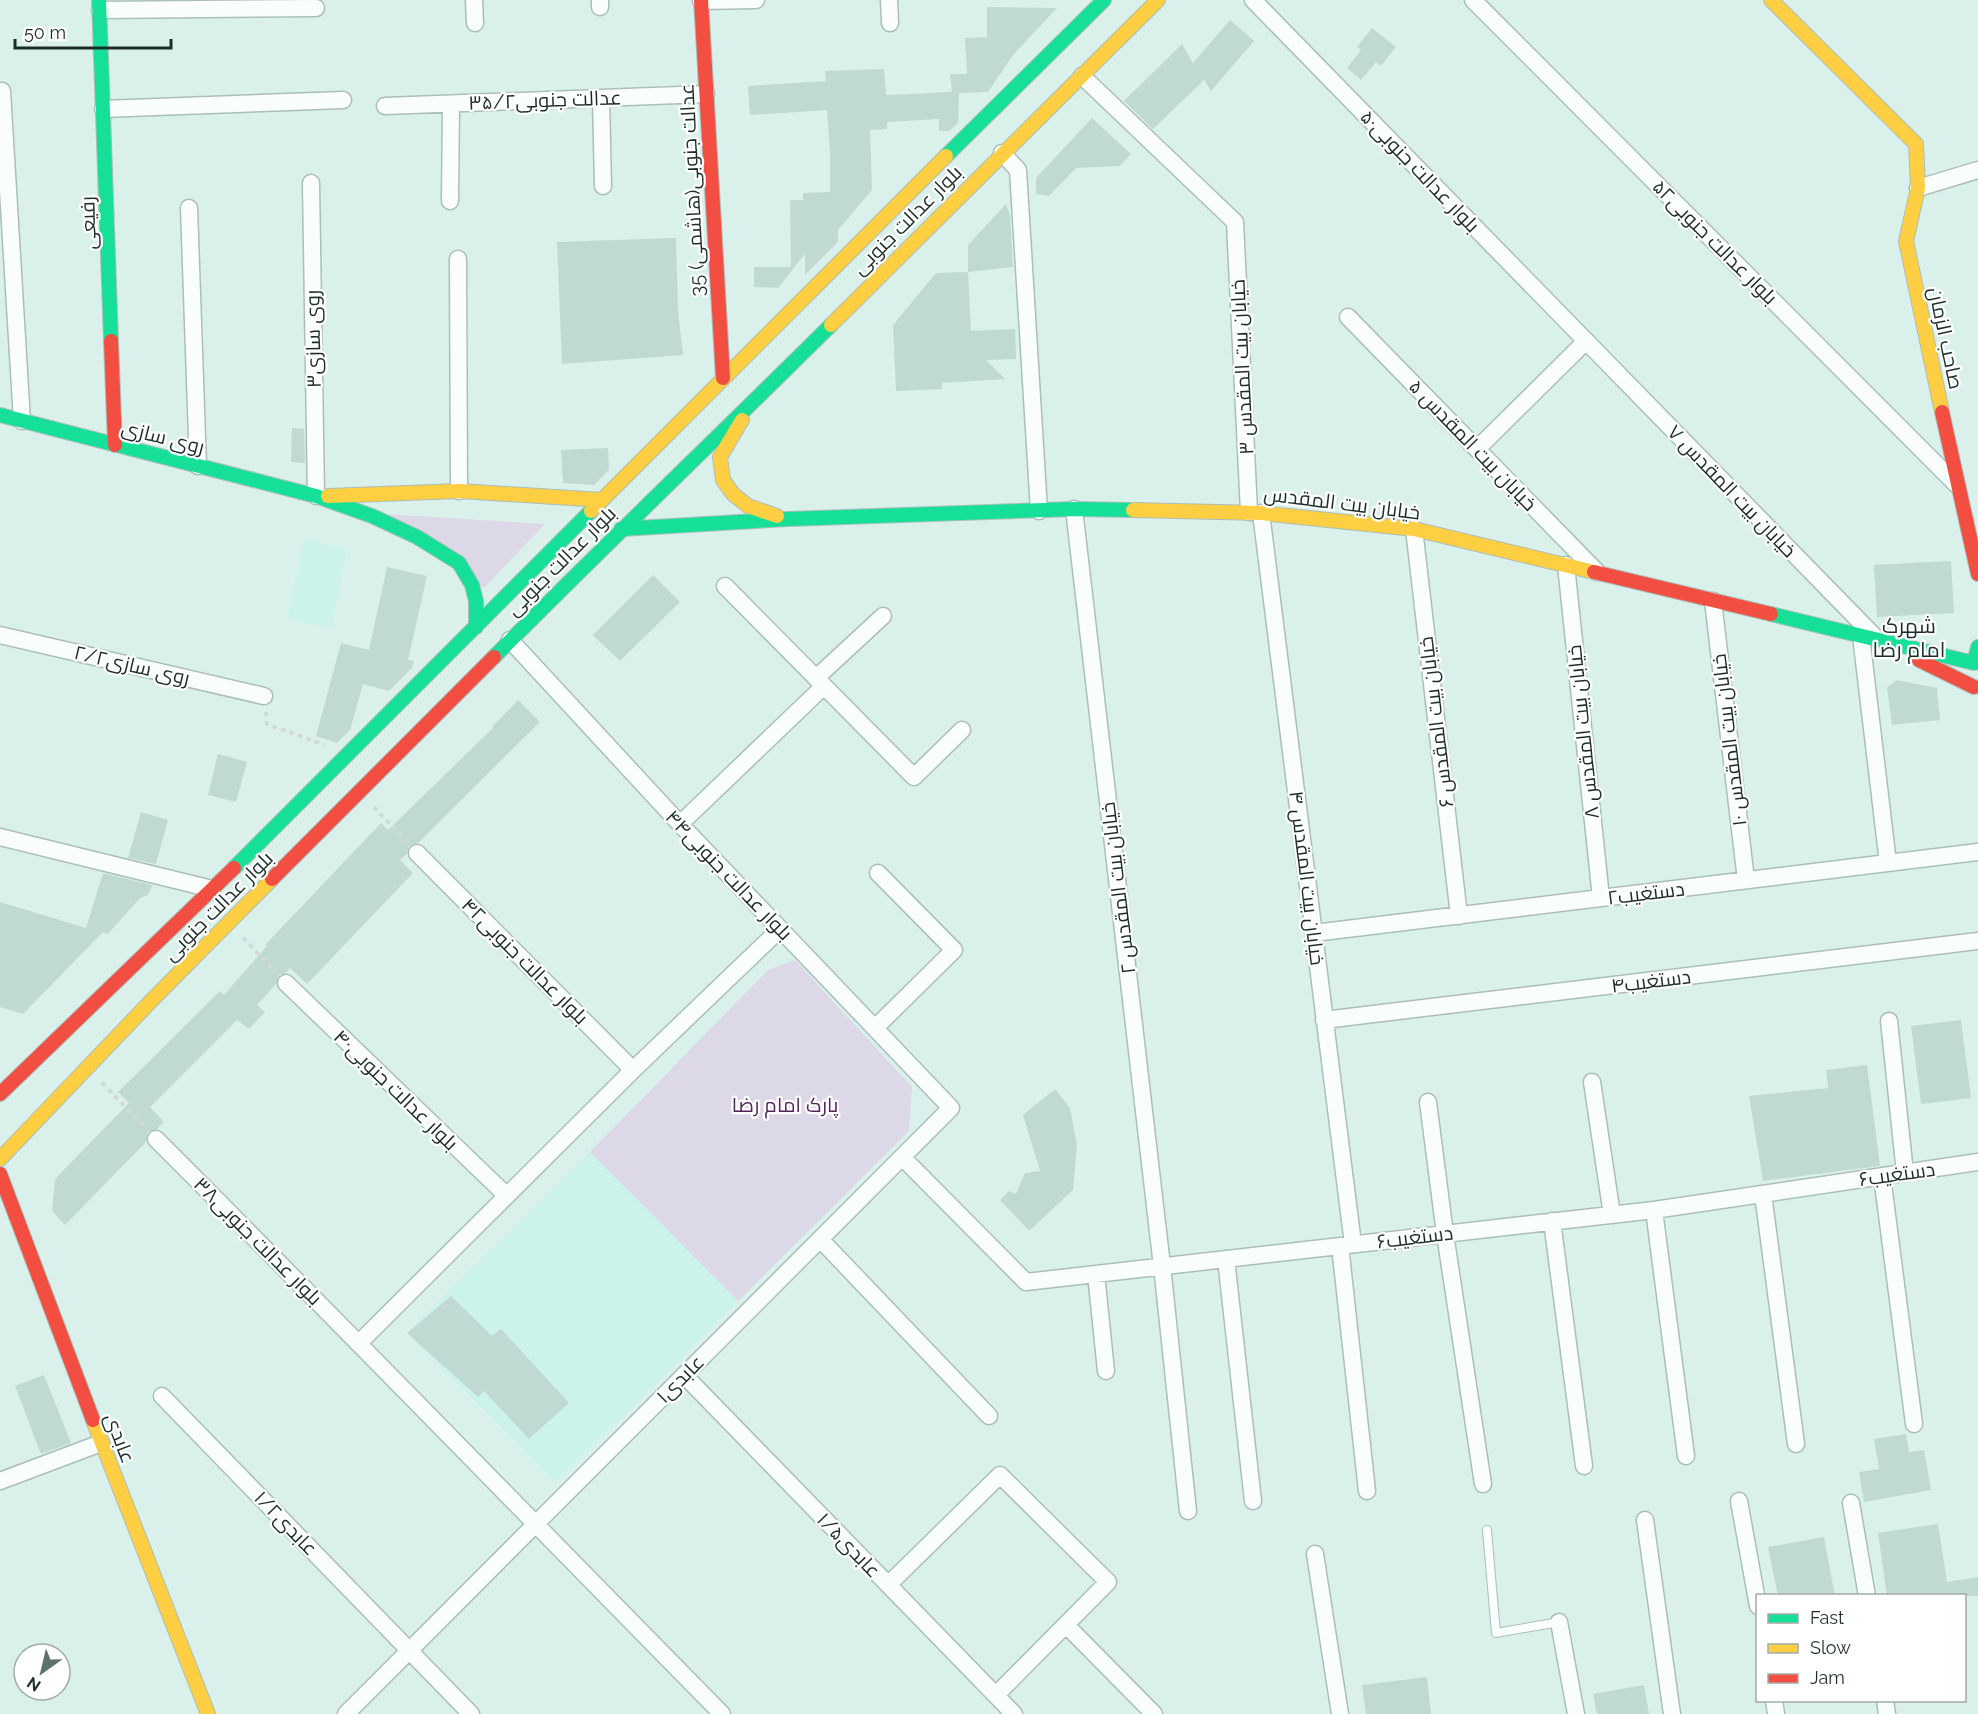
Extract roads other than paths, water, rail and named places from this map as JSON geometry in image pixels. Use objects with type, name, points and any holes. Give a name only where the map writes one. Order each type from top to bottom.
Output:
[{"type":"street","points":[[474,0],[475,23]]},
{"type":"street","points":[[701,1],[756,0]]},
{"type":"street","points":[[889,0],[890,23]]},
{"type":"street","name":"بلوار عدالت جنوبی","points":[[0,1160],[228,923],[327,800],[349,754],[821,280],[1104,0]]},
{"type":"street","name":"بلوار عدالت جنوبی","points":[[0,1094],[212,889],[327,800],[360,791],[621,529],[749,407],[841,300],[1002,153],[1158,0]]},
{"type":"street","name":"بلوار عدالت جنوبی۵۰","points":[[1253,0],[1586,341]]},
{"type":"street","name":"بلوار عدالت جنوبی۵۲","points":[[1473,0],[1957,485]]},
{"type":"street","name":"صاحب الزمان","points":[[1770,0],[1916,144],[1918,188],[1906,241],[1978,574]]},
{"type":"street","name":"35 عدالت جنوبی(هاشمی)","points":[[701,1],[723,378]]},
{"type":"street","points":[[99,5],[316,8]]},
{"type":"street","name":"رفیعی","points":[[99,5],[115,445]]},
{"type":"street","name":"خیابان بیت المقدس ۳","points":[[1082,76],[1234,222],[1255,512]]},
{"type":"street","points":[[2,91],[22,421]]},
{"type":"street","name":"عدالت جنوبی۳۵/۲","points":[[385,106],[706,94]]},
{"type":"street","points":[[103,109],[343,99]]},
{"type":"street","points":[[601,99],[603,186]]},
{"type":"street","points":[[450,201],[451,104]]},
{"type":"street","points":[[1002,153],[1018,170],[1039,511]]},
{"type":"street","points":[[1918,188],[1978,170]]},
{"type":"street","name":"روی سازی۳","points":[[310,183],[316,496]]},
{"type":"street","points":[[189,208],[198,466]]},
{"type":"street","points":[[458,259],[459,491]]},
{"type":"street","points":[[821,280],[841,300]]},
{"type":"street","name":"خیابان بیت المقدس ۵","points":[[1348,317],[1599,573]]},
{"type":"street","points":[[1477,448],[1586,341]]},
{"type":"street","name":"خیابان بیت المقدس ۷","points":[[1586,341],[1879,640]]},
{"type":"street","points":[[749,407],[720,457],[723,480],[733,494],[748,506],[788,519]]},
{"type":"street","name":"روی سازی","points":[[0,415],[316,496]]},
{"type":"street","points":[[316,496],[459,491],[602,500]]},
{"type":"street","points":[[316,496],[372,516],[417,537],[459,563],[472,585],[476,601],[476,627]]},
{"type":"street","name":"خیابان بیت المقدس","points":[[621,529],[788,519],[1074,509],[1255,512],[1414,529],[1861,636],[1976,661],[1970,675],[1976,688]]},
{"type":"street","name":"خیابان بیت المقدس ۲","points":[[1074,509],[1188,1510]]},
{"type":"street","name":"خیابان بیت المقدس ۴","points":[[1255,512],[1314,933],[1324,1020],[1367,1491]]},
{"type":"street","name":"خیابان بیت المقدس ۶","points":[[1414,529],[1459,916]]},
{"type":"street","name":"خیابان بیت المقدس ۸","points":[[1566,565],[1601,898]]},
{"type":"street","points":[[725,586],[914,777],[962,730]]},
{"type":"street","name":"خیابان بیت المقدس ۱۰","points":[[1713,601],[1746,880]]},
{"type":"street","points":[[680,824],[884,616]]},
{"type":"street","name":"روی سازی۲/۲","points":[[0,635],[264,696]]},
{"type":"street","points":[[1861,636],[1888,863]]},
{"type":"street","name":"بلوار عدالت جنوبی۴۴","points":[[510,640],[680,824],[951,1108]]},
{"type":"street","name":"خیابان بیت المقدس","points":[[1879,640],[1976,688]]},
{"type":"street","points":[[1976,661],[1978,647]]},
{"type":"street","points":[[0,837],[212,889]]},
{"type":"street","name":"۲دستغیب","points":[[1314,933],[1978,852]]},
{"type":"street","name":"بلوار عدالت جنوبی۴۲","points":[[417,853],[633,1070]]},
{"type":"street","points":[[875,1028],[954,950],[878,873]]},
{"type":"street","points":[[360,1342],[633,1070],[780,929]]},
{"type":"street","name":"دستغیب۴","points":[[1324,1020],[1978,941]]},
{"type":"street","name":"بلوار عدالت جنوبی۴۰","points":[[286,983],[507,1197]]},
{"type":"street","points":[[1889,1021],[1905,1173]]},
{"type":"street","points":[[1592,1082],[1612,1215]]},
{"type":"street","points":[[1428,1102],[1482,1484]]},
{"type":"street","name":"۱عابدی","points":[[345,1714],[951,1108]]},
{"type":"street","name":"بلوار عدالت جنوبی۳۸","points":[[156,1139],[360,1342],[722,1714]]},
{"type":"street","name":"دستغیب۶","points":[[902,1157],[1026,1282],[1654,1210],[1978,1162]]},
{"type":"street","name":"عابدی","points":[[0,1174],[101,1443],[208,1714]]},
{"type":"street","points":[[1882,1176],[1914,1424]]},
{"type":"street","points":[[1763,1194],[1796,1443]]},
{"type":"street","points":[[1654,1210],[1686,1456]]},
{"type":"street","points":[[1552,1221],[1584,1466]]},
{"type":"street","points":[[820,1239],[989,1416]]},
{"type":"street","points":[[1226,1259],[1254,1501]]},
{"type":"street","points":[[1096,1274],[1106,1371]]},
{"type":"street","name":"عابدی۱/۵","points":[[684,1375],[1014,1714]]},
{"type":"street","name":"عابدی۱/۲","points":[[162,1396],[471,1714]]},
{"type":"street","points":[[0,1481],[101,1443]]},
{"type":"street","points":[[888,1585],[1000,1475],[1108,1582],[996,1695]]},
{"type":"street","points":[[1739,1502],[1756,1595]]},
{"type":"street","points":[[1851,1503],[1867,1594]]},
{"type":"street","points":[[1645,1520],[1672,1714]]},
{"type":"street","points":[[1316,1554],[1341,1714]]},
{"type":"street","points":[[1559,1622],[1576,1714]]},
{"type":"street","points":[[1066,1625],[1154,1714]]},
{"type":"lane","points":[[1487,1530],[1496,1633],[1559,1622]]},
{"type":"district","name":"شهرک امام رضا","points":[[1909,638]]},
{"type":"park label","name":"پارک امام رضا","points":[[785,1105]]}]
